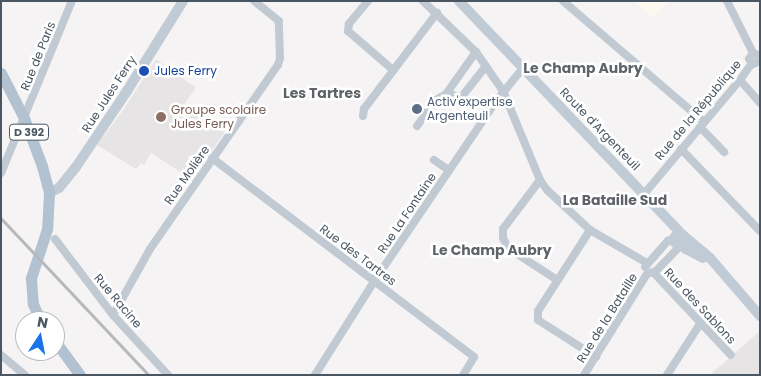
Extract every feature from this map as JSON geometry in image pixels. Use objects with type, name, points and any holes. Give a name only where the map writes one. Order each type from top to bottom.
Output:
[{"type":"main road","name":"Rue Jules Ferry","points":[[49,193],[59,188],[76,167],[122,99],[183,1]]},
{"type":"main road","name":"Route d'Argenteuil","points":[[459,1],[644,194],[686,249],[712,263],[760,316]]},
{"type":"main road","name":"D 392","points":[[1,73],[24,118],[42,166],[49,193],[47,229],[31,278],[33,304],[36,311]]},
{"type":"main road","points":[[65,355],[80,375]]},
{"type":"street","name":"Rue de Paris","points":[[1,173],[72,1]]},
{"type":"street","name":"Rue Molière","points":[[113,315],[150,249],[278,65],[280,58],[279,21],[254,1]]},
{"type":"street","points":[[368,1],[348,24],[348,31],[393,70]]},
{"type":"street","points":[[423,1],[476,52],[503,91],[540,180],[559,203],[590,230],[647,263]]},
{"type":"street","name":"Rue de la République","points":[[727,1],[756,55]]},
{"type":"street","points":[[568,3],[702,124],[724,152]]},
{"type":"street","points":[[363,116],[364,109],[437,13]]},
{"type":"street","points":[[417,126],[436,100],[446,94],[476,52]]},
{"type":"street","points":[[756,55],[749,59],[751,64],[757,64],[760,61]]},
{"type":"street","name":"Rue de la République","points":[[644,194],[740,80],[751,64]]},
{"type":"street","points":[[453,95],[460,99],[486,66]]},
{"type":"street","name":"Rue La Fontaine","points":[[315,375],[374,282],[503,91],[523,68]]},
{"type":"street","points":[[740,80],[760,103]]},
{"type":"street","points":[[681,149],[760,230]]},
{"type":"street","name":"Rue des Tartres","points":[[212,158],[474,358],[463,375]]},
{"type":"street","points":[[434,160],[450,170]]},
{"type":"street","points":[[540,180],[504,229],[502,238],[508,248],[557,280]]},
{"type":"street","points":[[590,230],[538,311],[538,320],[596,357]]},
{"type":"street","name":"Rue Racine","points":[[55,239],[113,315],[168,375]]},
{"type":"street","name":"Rue de la Bataille","points":[[584,375],[651,273],[679,247],[679,239],[668,241],[647,263],[645,267],[651,273]]},
{"type":"street","name":"Rue des Sablons","points":[[651,273],[731,355]]},
{"type":"street","points":[[667,375],[700,324]]},
{"type":"street","points":[[1,355],[25,375]]},
{"type":"shaded area","points":[[635,1],[669,1],[653,18]]},
{"type":"shaded area","name":"Groupe scolaire Jules Ferry","points":[[156,59],[196,88],[185,103],[225,132],[191,179],[151,153],[144,165],[141,163],[136,169],[97,145],[124,109]]},
{"type":"shaded area","points":[[760,331],[760,375],[710,375],[746,343]]},
{"type":"railway","points":[[1,218],[149,375]]},
{"type":"place","name":"Jules Ferry","points":[[144,71]]},
{"type":"place","name":"Activ'expertise Argenteuil","points":[[417,109]]},
{"type":"place","name":"Groupe scolaire Jules Ferry","points":[[161,117]]},
{"type":"district","name":"Le Champ Aubry","points":[[583,68]]},
{"type":"district","name":"Les Tartres","points":[[322,93]]},
{"type":"district","name":"La Bataille Sud","points":[[615,200]]},
{"type":"district","name":"Le Champ Aubry","points":[[492,250]]}]
